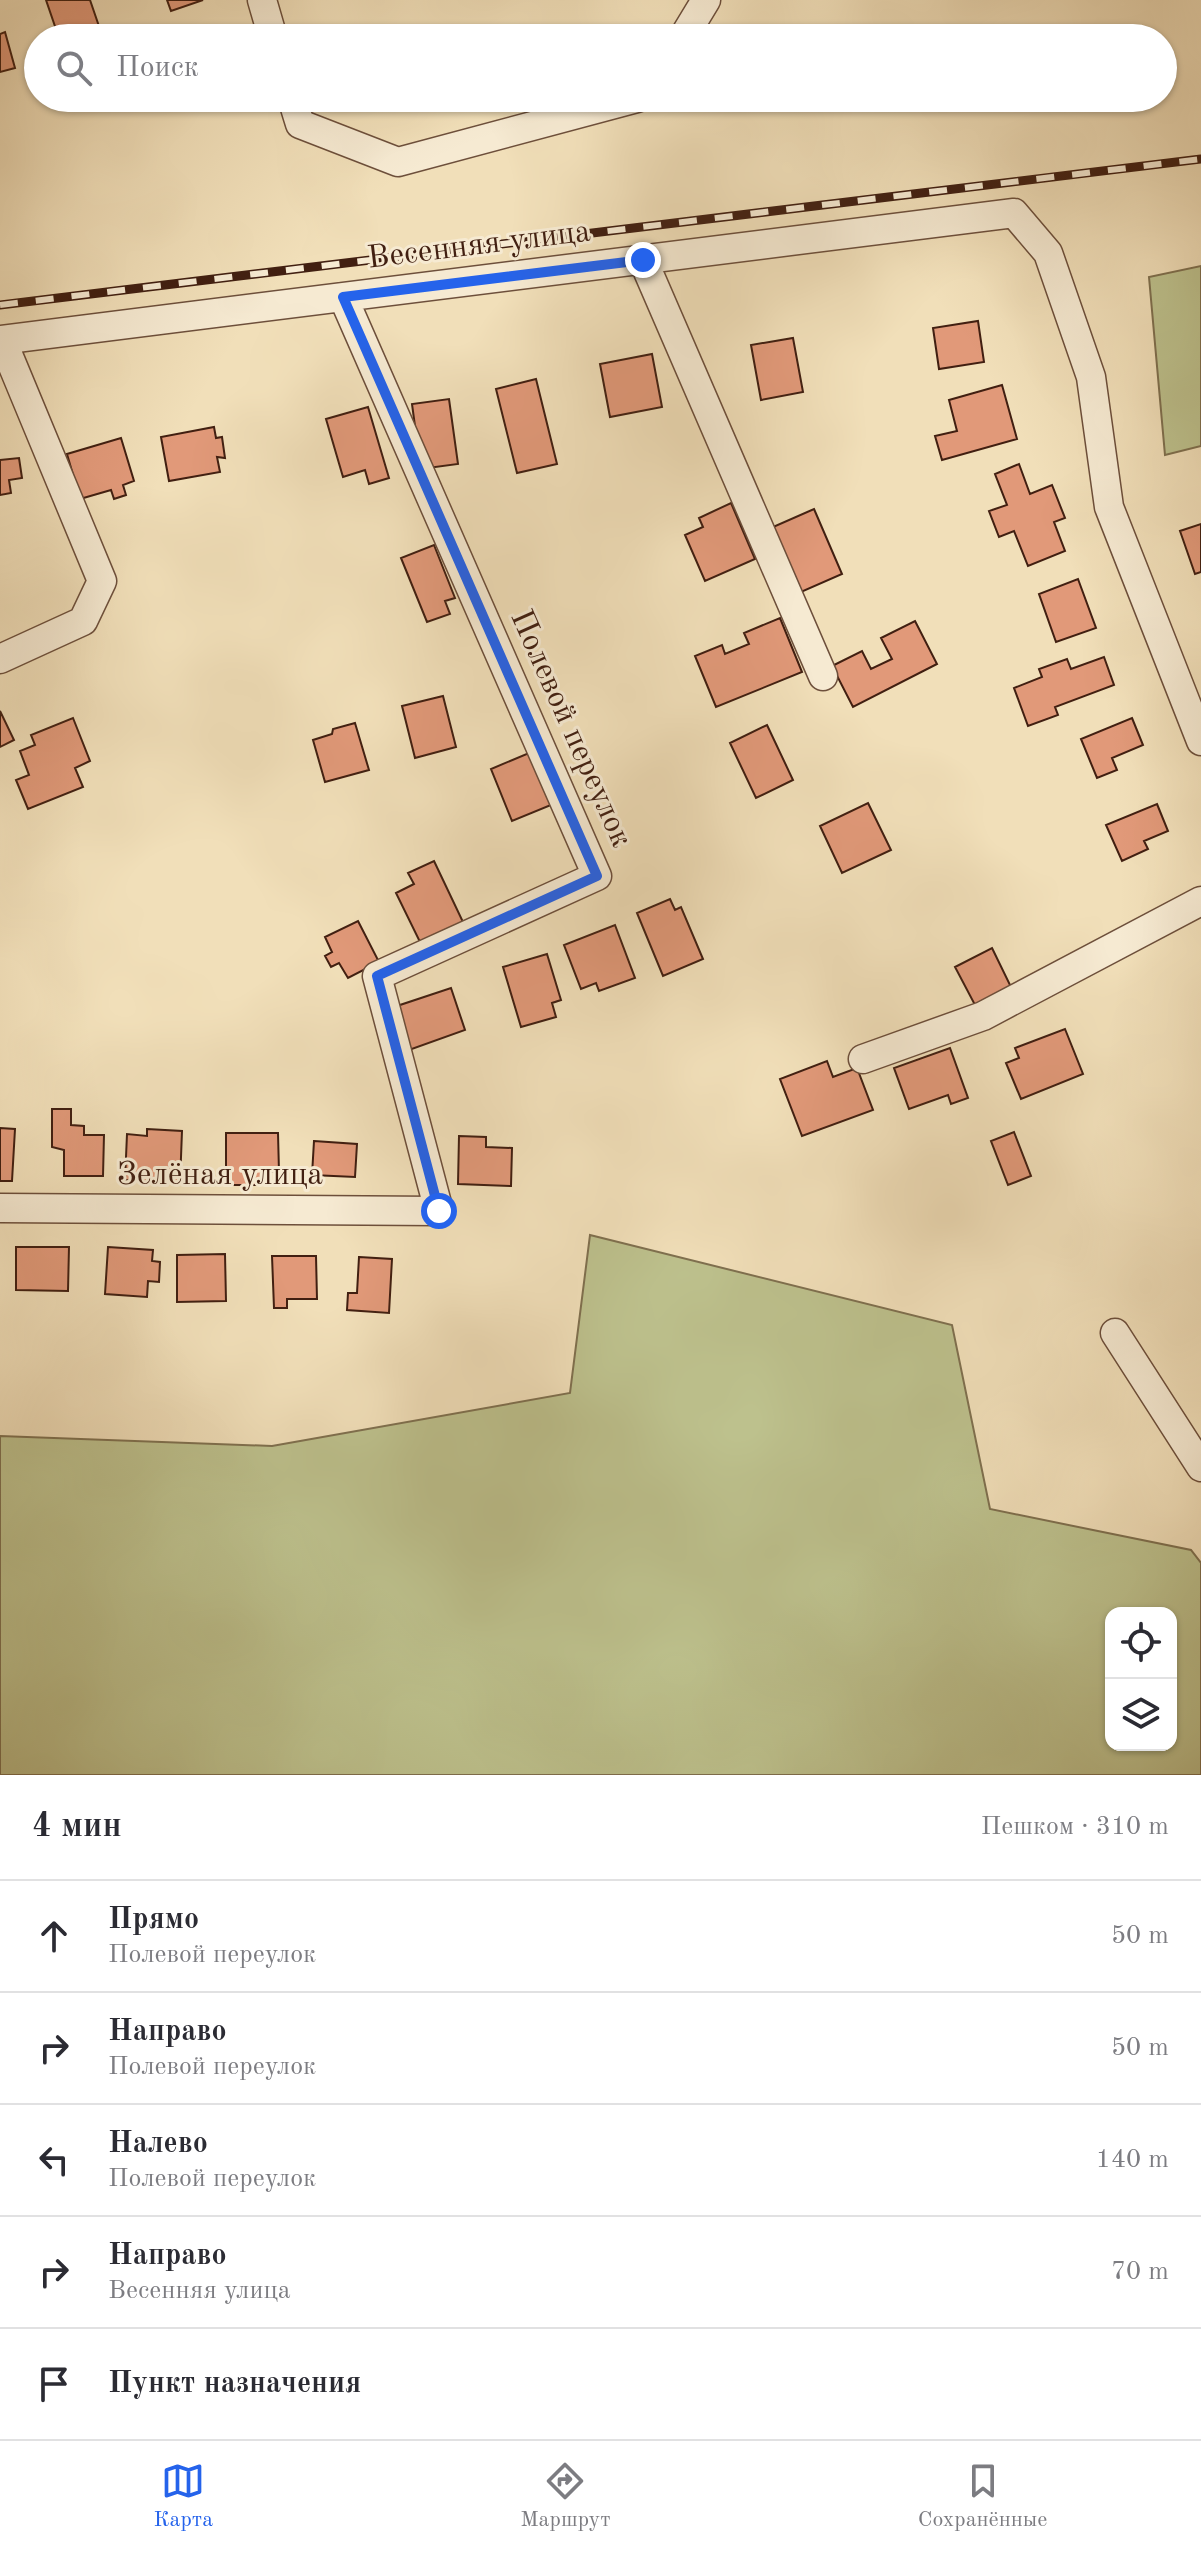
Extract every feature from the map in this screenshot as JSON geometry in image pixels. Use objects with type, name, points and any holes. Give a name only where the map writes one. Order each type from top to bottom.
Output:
[{"type":"street","points":[[262,0],[269,24]]},
{"type":"street","points":[[691,24],[706,0]]},
{"type":"street","points":[[296,112],[300,124],[398,162],[585,112]]},
{"type":"street","name":"Весенняя улица","points":[[1,340],[1014,213],[1048,253],[1091,377],[1109,507],[1201,741]]},
{"type":"street","points":[[643,260],[823,676]]},
{"type":"street","name":"Полевой переулок","points":[[343,297],[597,876],[377,976],[439,1211]]},
{"type":"street","points":[[0,659],[83,621],[102,581],[1,340]]},
{"type":"street","points":[[863,1059],[983,1016],[1201,901]]},
{"type":"street","name":"Зелёная улица","points":[[0,1208],[439,1211]]},
{"type":"street","points":[[1115,1333],[1201,1467]]},
{"type":"green space","points":[[1201,266],[1201,446],[1165,455],[1149,277]]},
{"type":"green space","points":[[590,1235],[952,1325],[990,1509],[1191,1550],[1201,1563],[1201,1775],[0,1775],[0,1436],[272,1446],[570,1393]]},
{"type":"building","points":[[46,0],[90,0],[98,24],[54,24]]},
{"type":"building","points":[[167,0],[203,0],[171,11]]},
{"type":"building","points":[[5,32],[15,68],[0,72],[0,34]]},
{"type":"building","points":[[978,321],[984,362],[939,369],[933,328]]},
{"type":"building","points":[[793,338],[803,392],[761,400],[751,345]]},
{"type":"building","points":[[652,354],[662,407],[610,417],[600,364]]},
{"type":"building","points":[[536,379],[557,464],[517,473],[496,389]]},
{"type":"building","points":[[1002,385],[1017,439],[942,460],[935,436],[957,431],[949,400]]},
{"type":"building","points":[[449,399],[458,464],[428,468],[419,456],[412,404]]},
{"type":"building","points":[[368,407],[389,478],[369,484],[365,470],[343,477],[326,419]]},
{"type":"building","points":[[214,427],[216,438],[222,437],[225,458],[217,457],[220,472],[169,481],[161,437]]},
{"type":"building","points":[[121,438],[134,481],[123,485],[126,495],[114,499],[111,490],[80,499],[67,454]]},
{"type":"building","points":[[19,458],[22,478],[9,480],[11,493],[0,495],[0,460]]},
{"type":"building","points":[[1019,464],[1030,494],[1052,485],[1065,518],[1054,522],[1065,551],[1028,566],[1014,531],[999,537],[989,511],[1007,505],[995,474]]},
{"type":"building","points":[[731,503],[755,559],[705,581],[685,535],[703,527],[699,518]]},
{"type":"building","points":[[814,509],[842,574],[801,592],[773,527]]},
{"type":"building","points":[[1201,524],[1201,572],[1195,574],[1180,531]]},
{"type":"building","points":[[434,545],[455,598],[445,601],[450,614],[427,622],[401,558]]},
{"type":"building","points":[[1078,579],[1096,628],[1056,642],[1039,594]]},
{"type":"building","points":[[780,618],[802,672],[716,707],[695,656],[722,645],[725,654],[749,644],[744,633]]},
{"type":"building","points":[[915,621],[937,664],[853,707],[832,666],[862,651],[871,669],[892,659],[881,638]]},
{"type":"building","points":[[1104,657],[1114,685],[1055,707],[1058,715],[1028,726],[1014,688],[1042,677],[1039,669],[1067,659],[1071,669]]},
{"type":"building","points":[[443,696],[456,747],[415,758],[402,706]]},
{"type":"building","points":[[0,711],[14,740],[0,747]]},
{"type":"building","points":[[73,718],[90,761],[75,768],[83,787],[28,809],[16,780],[29,775],[20,751],[35,745],[31,735]]},
{"type":"building","points":[[1132,718],[1143,745],[1112,758],[1117,770],[1097,778],[1081,739]]},
{"type":"building","points":[[355,723],[369,770],[325,782],[313,740],[332,734],[333,729]]},
{"type":"building","points":[[767,725],[793,780],[756,798],[730,743]]},
{"type":"building","points":[[529,753],[551,805],[512,821],[491,769]]},
{"type":"building","points":[[868,803],[891,850],[842,873],[820,826]]},
{"type":"building","points":[[1157,804],[1168,831],[1144,841],[1148,849],[1122,861],[1106,825]]},
{"type":"building","points":[[434,861],[463,922],[420,942],[396,893],[414,884],[408,873]]},
{"type":"building","points":[[670,899],[675,910],[681,907],[703,959],[663,976],[637,913]]},
{"type":"building","points":[[358,921],[379,962],[348,978],[339,963],[331,967],[325,956],[332,952],[325,937]]},
{"type":"building","points":[[615,925],[635,978],[599,991],[596,983],[581,989],[564,945]]},
{"type":"building","points":[[992,948],[1011,987],[975,1005],[955,967]]},
{"type":"building","points":[[547,954],[561,1000],[552,1003],[556,1017],[521,1027],[503,967]]},
{"type":"building","points":[[451,988],[465,1030],[409,1050],[394,1007]]},
{"type":"building","points":[[1065,1029],[1083,1074],[1021,1099],[1006,1063],[1019,1058],[1015,1048]]},
{"type":"building","points":[[950,1048],[968,1098],[951,1104],[948,1095],[909,1109],[894,1068]]},
{"type":"building","points":[[827,1061],[833,1077],[857,1068],[873,1110],[802,1136],[780,1079]]},
{"type":"building","points":[[52,1109],[71,1109],[71,1125],[84,1126],[84,1135],[104,1135],[103,1176],[64,1176],[64,1150],[52,1147]]},
{"type":"building","points":[[0,1128],[15,1129],[12,1181],[0,1181]]},
{"type":"building","points":[[147,1129],[182,1131],[180,1183],[125,1180],[127,1134],[147,1136]]},
{"type":"building","points":[[1014,1132],[1031,1176],[1008,1185],[991,1141]]},
{"type":"building","points":[[226,1133],[278,1133],[279,1172],[266,1172],[265,1185],[226,1185]]},
{"type":"building","points":[[459,1136],[486,1137],[486,1147],[512,1148],[511,1186],[458,1184]]},
{"type":"building","points":[[314,1141],[357,1144],[355,1177],[312,1175]]},
{"type":"building","points":[[16,1247],[69,1247],[68,1291],[16,1290]]},
{"type":"building","points":[[108,1247],[153,1250],[152,1261],[160,1262],[159,1282],[148,1281],[147,1297],[105,1294]]},
{"type":"building","points":[[225,1254],[226,1301],[177,1302],[177,1255]]},
{"type":"building","points":[[272,1256],[316,1256],[317,1299],[287,1299],[287,1308],[274,1308]]},
{"type":"building","points":[[359,1257],[392,1259],[389,1313],[347,1310],[348,1293],[357,1293]]},
{"type":"railway","points":[[0,305],[1201,159]]},
{"type":"route","points":[[439,1211],[377,976],[597,876],[343,297],[643,260]]}]
